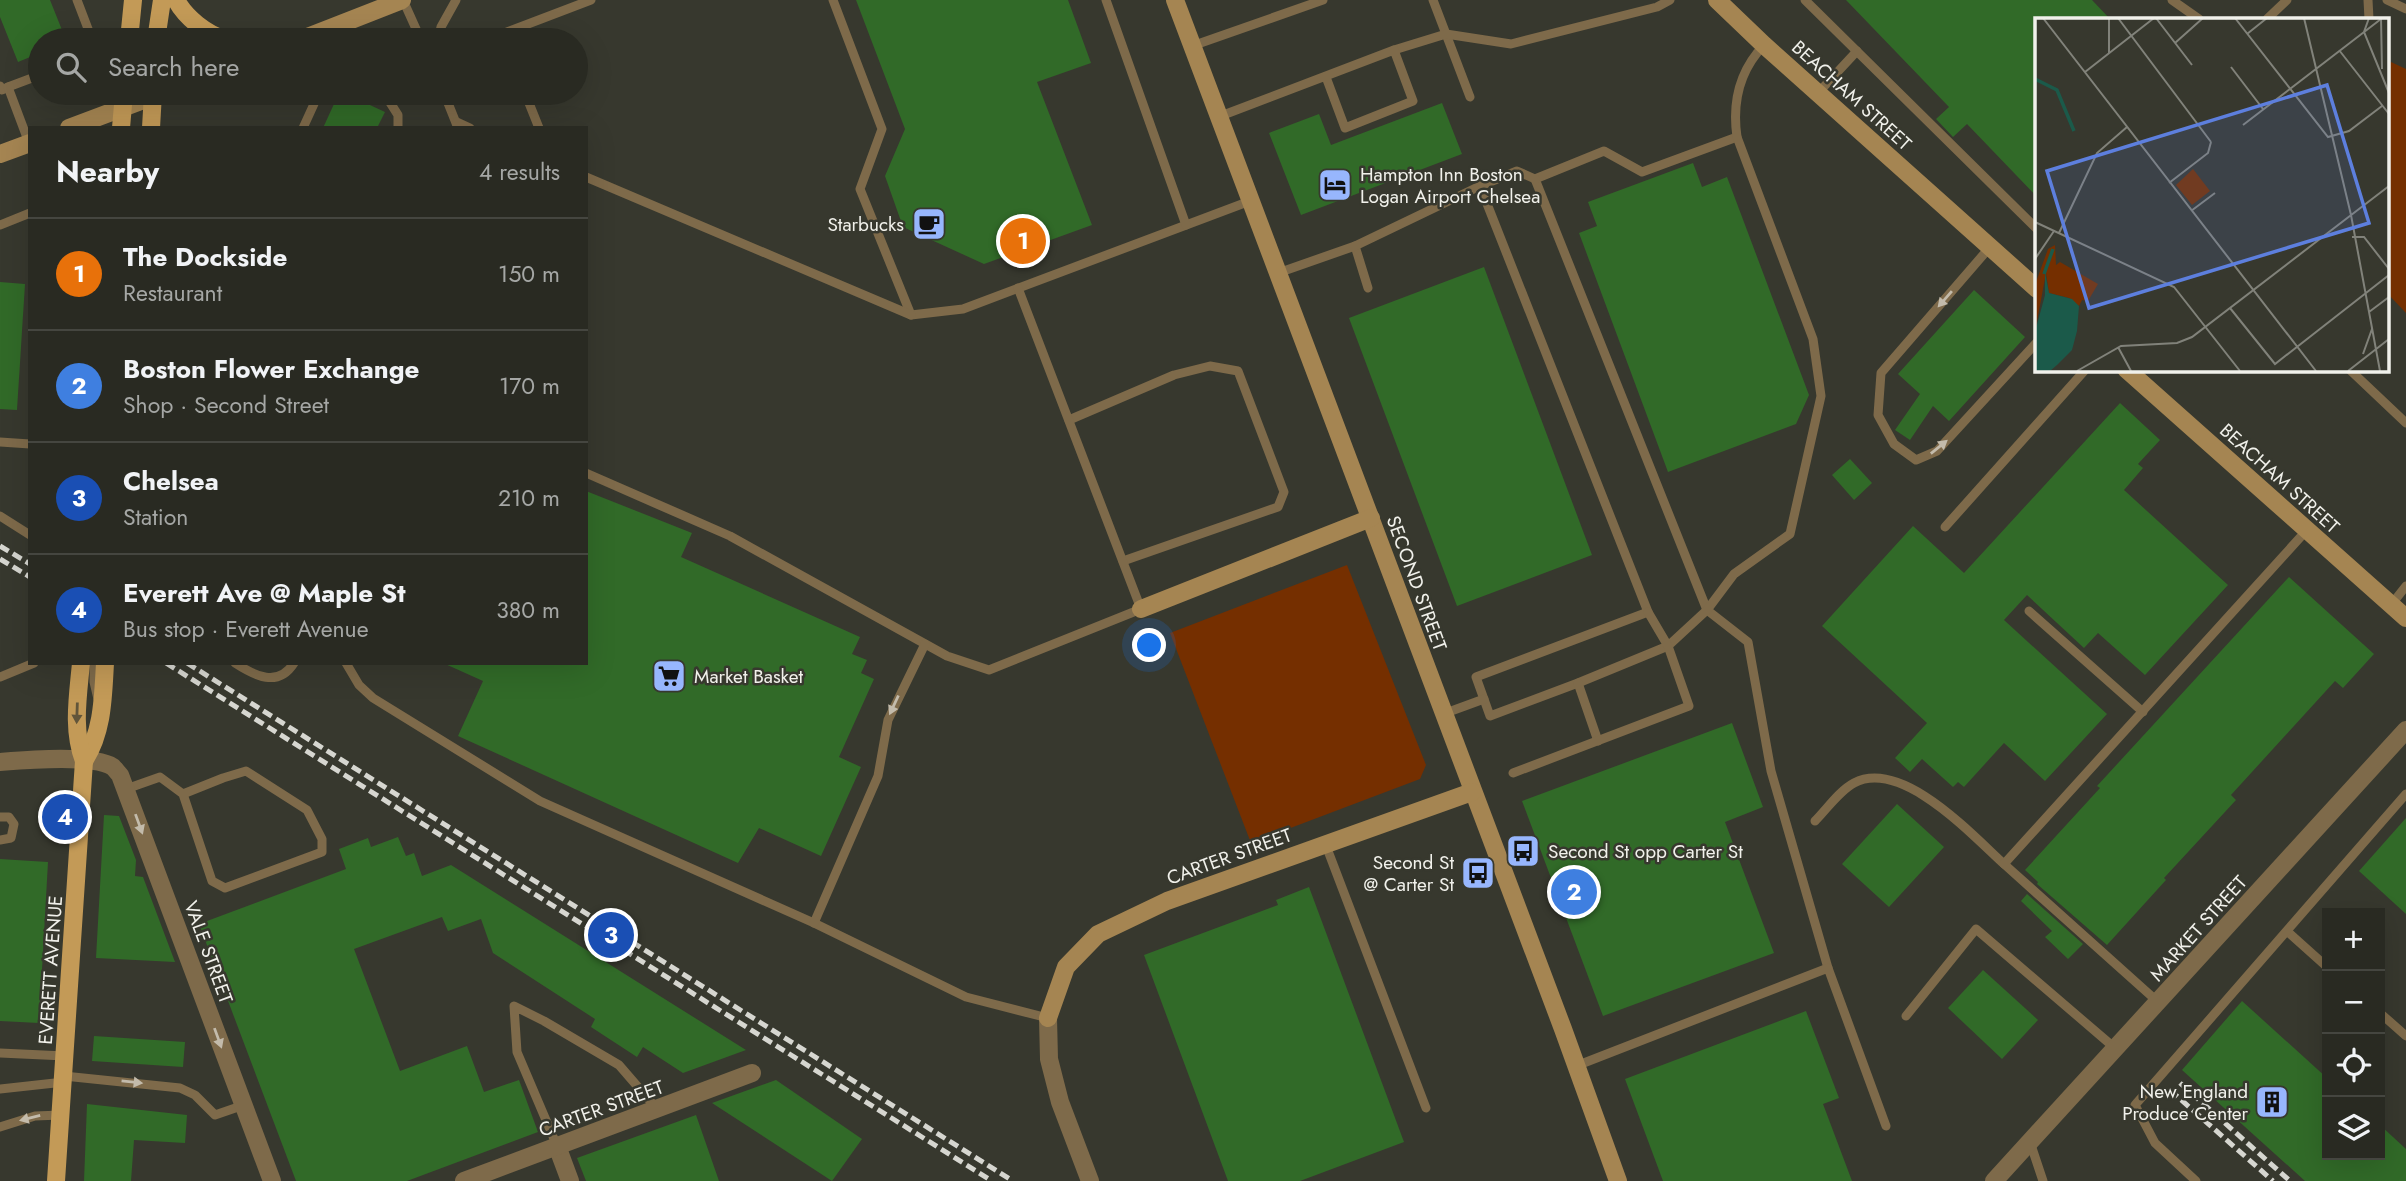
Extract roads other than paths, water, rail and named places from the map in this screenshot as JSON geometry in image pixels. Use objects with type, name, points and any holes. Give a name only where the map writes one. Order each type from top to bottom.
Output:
[{"type":"main road","points":[[130,28],[133,0]]},
{"type":"main road","points":[[158,28],[162,0]]},
{"type":"main road","points":[[176,0],[181,9],[203,28]]},
{"type":"main road","name":"SECOND STREET","points":[[1175,0],[1618,1181]]},
{"type":"main road","name":"BEACHAM STREET","points":[[1717,0],[2035,287]]},
{"type":"main road","points":[[329,28],[395,1]]},
{"type":"main road","points":[[73,126],[113,105]]},
{"type":"main road","points":[[121,126],[123,105]]},
{"type":"main road","points":[[151,126],[154,105]]},
{"type":"main road","points":[[0,154],[28,143]]},
{"type":"main road","name":"BEACHAM STREET","points":[[2131,371],[2306,531],[2406,618]]},
{"type":"main road","points":[[1141,609],[1371,519]]},
{"type":"main road","name":"EVERETT AVENUE","points":[[81,665],[77,727],[79,746],[85,761]]},
{"type":"main road","name":"EVERETT AVENUE","points":[[56,1181],[85,761],[96,739],[102,707],[105,665]]},
{"type":"main road","name":"CARTER STREET","points":[[1048,1018],[1066,967],[1098,934],[1167,901],[1472,792]]},
{"type":"street","name":"MARKET STREET","points":[[1994,1181],[2406,730]]},
{"type":"street","name":"VALE STREET","points":[[0,762],[46,759],[85,761],[113,767],[120,775],[272,1181]]},
{"type":"street","points":[[1048,1018],[1049,1059],[1060,1102],[1090,1181]]},
{"type":"street","name":"CARTER STREET","points":[[464,1181],[752,1073]]},
{"type":"street","points":[[557,1146],[570,1181]]},
{"type":"lane","points":[[77,0],[88,28]]},
{"type":"lane","points":[[442,28],[456,0]]},
{"type":"lane","points":[[518,28],[591,0]]},
{"type":"lane","points":[[833,0],[882,129],[860,189],[911,315]]},
{"type":"lane","points":[[1106,0],[1186,225]]},
{"type":"lane","points":[[1192,46],[1323,0]]},
{"type":"lane","points":[[1433,0],[1470,97]]},
{"type":"lane","points":[[1218,117],[1394,50],[1446,34],[1511,44],[1657,7],[1670,0]]},
{"type":"lane","points":[[1805,0],[2035,227]]},
{"type":"lane","points":[[2172,0],[2198,18]]},
{"type":"lane","points":[[2268,18],[2287,0]]},
{"type":"lane","points":[[2368,0],[2370,18]]},
{"type":"lane","points":[[2387,0],[2406,9]]},
{"type":"lane","points":[[395,1],[413,28]]},
{"type":"lane","points":[[1648,612],[1476,677],[1490,716],[1578,684],[1668,646],[1707,610],[1734,574],[1790,534],[1821,396],[1813,339],[1737,136],[1735,114],[1739,87],[1749,63],[1764,45]]},
{"type":"lane","points":[[1326,77],[1345,128],[1413,101],[1394,50]]},
{"type":"lane","points":[[1818,93],[1857,51]]},
{"type":"lane","points":[[28,79],[4,86],[28,141]]},
{"type":"lane","points":[[304,126],[314,105]]},
{"type":"lane","points":[[392,105],[398,115],[398,126]]},
{"type":"lane","points":[[449,105],[457,125]]},
{"type":"lane","points":[[530,105],[538,126]]},
{"type":"lane","points":[[1278,273],[1355,246],[1480,186],[1517,172],[1535,179],[1604,151],[1642,172],[1737,136]]},
{"type":"lane","points":[[588,178],[911,315],[962,309],[1250,201]]},
{"type":"lane","points":[[1535,179],[1707,610],[1748,642],[1771,771],[1828,968],[1886,1126]]},
{"type":"lane","points":[[1480,186],[1648,612],[1668,646],[1689,706],[1513,773]]},
{"type":"lane","points":[[0,225],[28,215]]},
{"type":"lane","points":[[1355,246],[1368,288]]},
{"type":"lane","points":[[1990,247],[1881,373],[1878,415],[1894,444],[1916,460],[1937,452],[2035,344]]},
{"type":"lane","points":[[588,474],[730,536],[947,656],[989,670],[1141,609],[1018,288]]},
{"type":"lane","points":[[1069,420],[1174,375],[1210,366],[1238,371],[1284,492],[1278,507],[1123,561]]},
{"type":"lane","points":[[1945,527],[2083,371]]},
{"type":"lane","points":[[2351,371],[2406,423]]},
{"type":"lane","points":[[0,442],[28,444]]},
{"type":"lane","points":[[0,516],[28,534]]},
{"type":"lane","points":[[2004,864],[2306,531]]},
{"type":"lane","points":[[2391,605],[2406,586]]},
{"type":"lane","points":[[2029,611],[2143,712]]},
{"type":"lane","points":[[814,923],[878,776],[888,720],[925,644]]},
{"type":"lane","points":[[0,677],[29,665]]},
{"type":"lane","points":[[94,665],[95,688],[102,707]]},
{"type":"lane","points":[[238,665],[268,678],[284,674],[292,665]]},
{"type":"lane","points":[[347,665],[359,685],[373,698],[530,796],[814,923],[966,997],[1048,1018]]},
{"type":"lane","points":[[1578,684],[1598,741]]},
{"type":"lane","points":[[1443,714],[1484,699]]},
{"type":"lane","points":[[126,789],[160,777],[183,794],[212,881],[225,888],[322,852],[321,839],[307,810],[246,771],[183,794]]},
{"type":"lane","points":[[1815,821],[1853,784],[1873,778],[1896,782],[1920,793],[1937,804],[2159,1003]]},
{"type":"lane","points":[[2196,1181],[2155,1143],[2135,1105],[2406,794]]},
{"type":"lane","points":[[0,817],[9,817],[14,824],[11,838],[0,839]]},
{"type":"lane","points":[[1325,844],[1426,1108]]},
{"type":"lane","points":[[1906,1016],[1976,929],[2116,1049]]},
{"type":"lane","points":[[2288,932],[2322,963]]},
{"type":"lane","points":[[1576,1066],[1828,968]]},
{"type":"lane","points":[[557,1146],[517,1052],[514,1006],[619,1065],[657,1109]]},
{"type":"lane","points":[[2385,1017],[2406,1036]]},
{"type":"lane","points":[[0,1053],[65,1056]]},
{"type":"lane","points":[[0,1089],[64,1079],[180,1088],[195,1095],[215,1115],[244,1105]]},
{"type":"lane","points":[[0,1127],[35,1116],[61,1115]]},
{"type":"lane","points":[[2025,1148],[2043,1181]]},
{"type":"railway","points":[[0,546],[28,563]]},
{"type":"railway","points":[[0,559],[28,576]]},
{"type":"railway","points":[[169,665],[992,1181]]},
{"type":"railway","points":[[190,665],[1013,1181]]},
{"type":"railway","points":[[2180,1083],[2290,1181]]},
{"type":"railway","points":[[2170,1090],[2273,1181]]},
{"type":"place","name":"Hampton Inn Boston Logan Airport Chelsea","points":[[1335,185]]},
{"type":"place","name":"Starbucks","points":[[929,224]]},
{"type":"place","name":"The Dockside","points":[[1023,241]]},
{"type":"place","name":"Market Basket","points":[[669,676]]},
{"type":"place","name":"Everett Ave @ Maple St","points":[[65,817]]},
{"type":"place","name":"Second St opp Carter St","points":[[1523,851]]},
{"type":"place","name":"Second St @ Carter St","points":[[1478,873]]},
{"type":"place","name":"Boston Flower Exchange","points":[[1574,892]]},
{"type":"place","name":"Chelsea","points":[[611,935]]},
{"type":"place","name":"New England Produce Center","points":[[2272,1102]]}]
